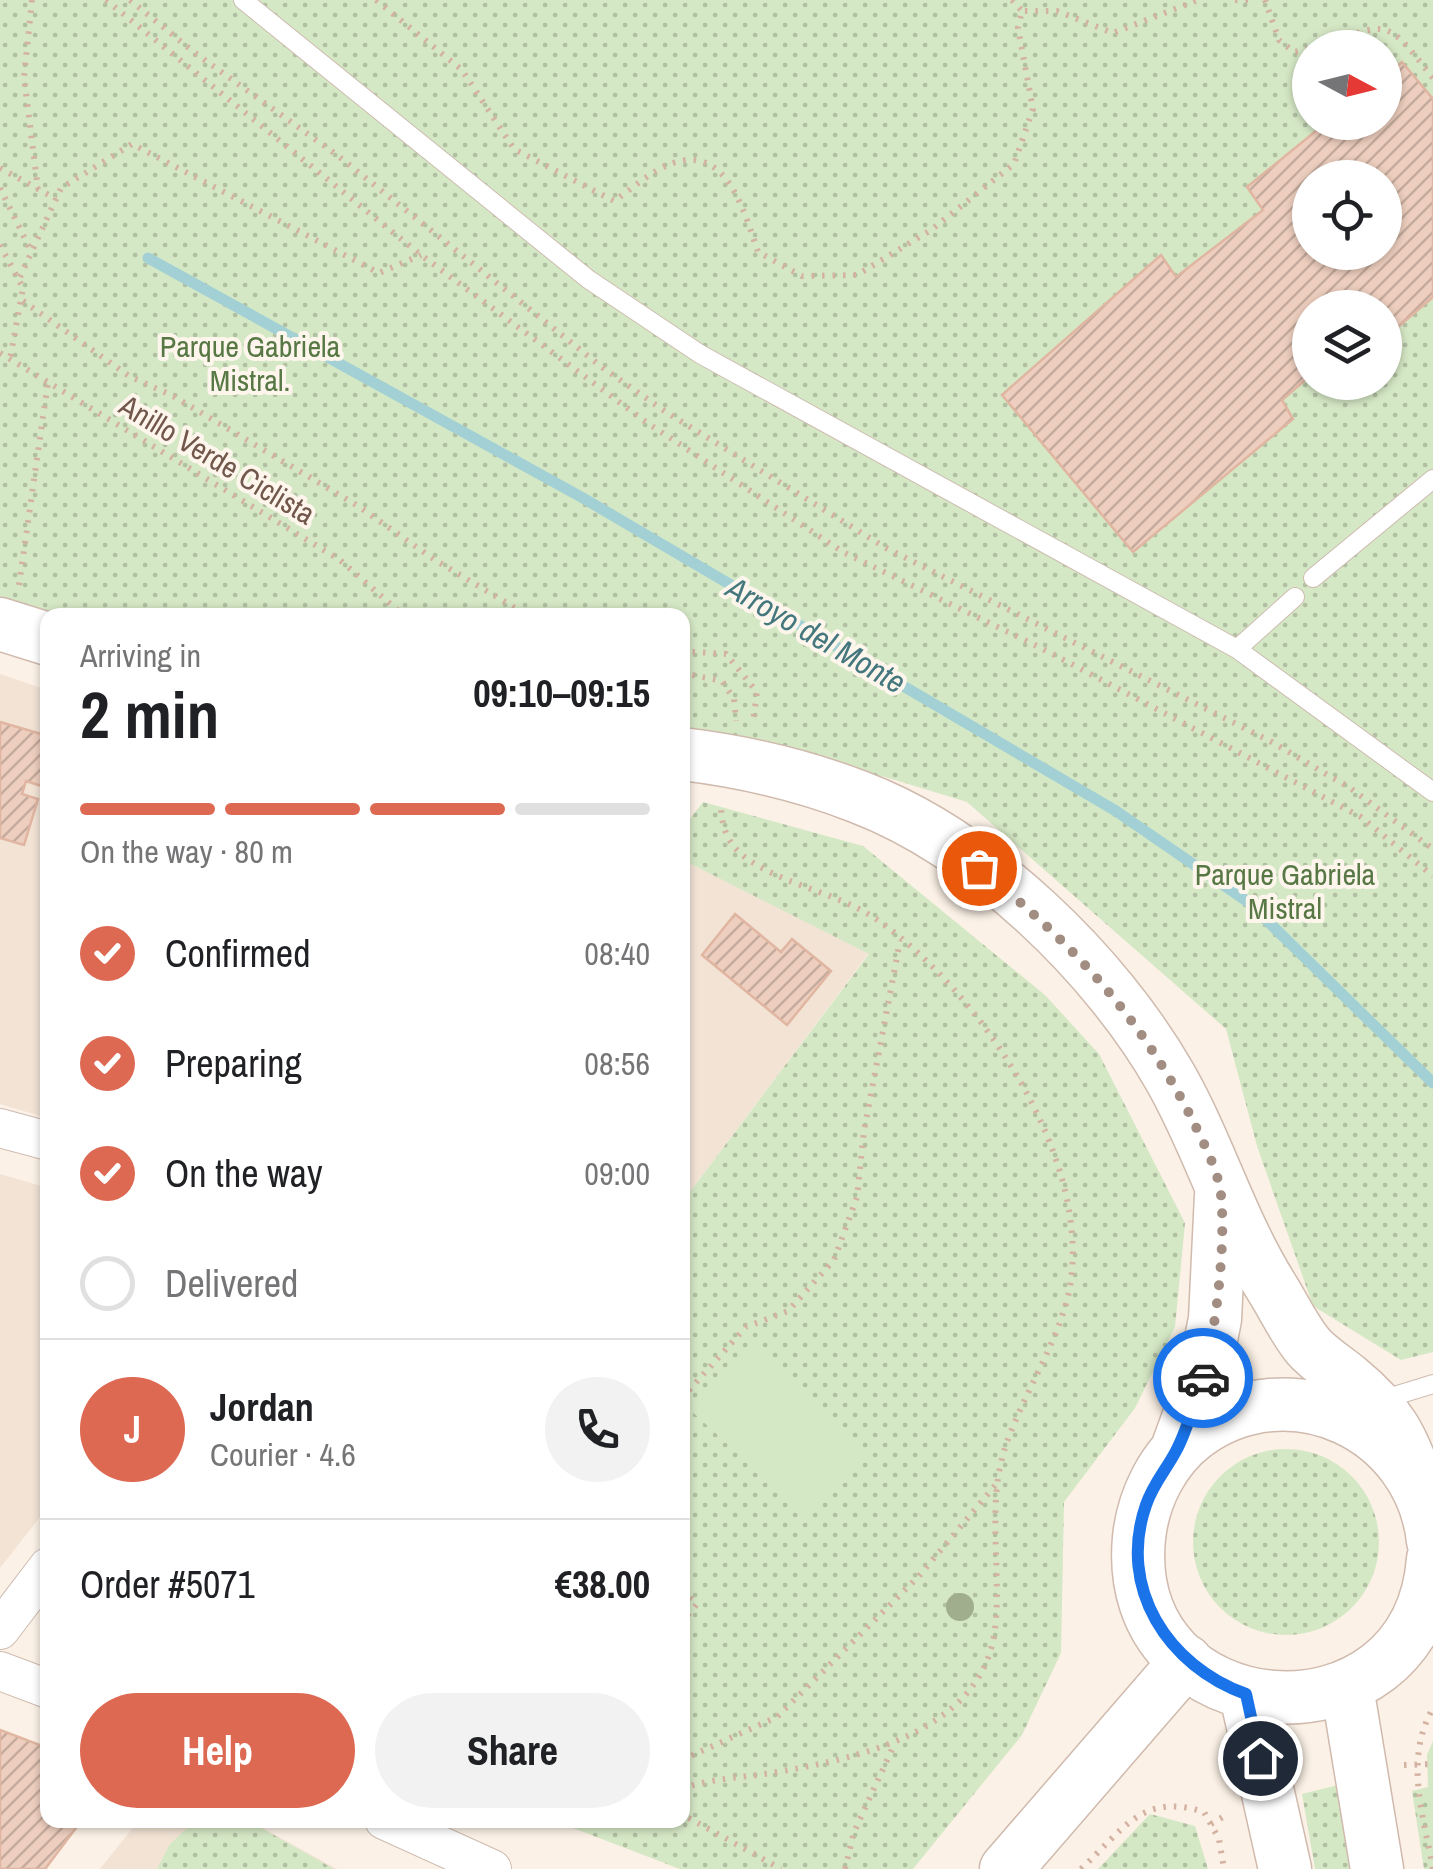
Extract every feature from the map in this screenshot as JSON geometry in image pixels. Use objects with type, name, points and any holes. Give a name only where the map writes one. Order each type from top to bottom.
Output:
[{"type":"street","points":[[9,605],[40,633]]},
{"type":"street","points":[[706,763],[862,798],[954,848],[1028,907],[1084,960],[1136,1022],[1202,1140],[1221,1193],[1309,1347],[1418,1485],[1433,1542]]},
{"type":"street","points":[[0,1128],[40,1139]]},
{"type":"street","points":[[1221,1193],[1214,1320],[1204,1374],[1176,1452],[1145,1507],[1139,1569],[1159,1629],[1186,1661],[1214,1681],[1246,1694],[1308,1698],[1347,1686],[1378,1667],[1404,1641],[1426,1597],[1433,1558]]},
{"type":"street","points":[[1176,1452],[1208,1425],[1267,1404],[1360,1409]]},
{"type":"street","points":[[0,1630],[40,1578]]},
{"type":"street","points":[[1006,1869],[1186,1661]]},
{"type":"street","points":[[0,1671],[40,1686]]},
{"type":"street","points":[[1347,1686],[1377,1869]]},
{"type":"street","points":[[1246,1694],[1285,1869]]},
{"type":"street","points":[[392,1828],[432,1869]]},
{"type":"street","points":[[402,1828],[492,1869]]},
{"type":"lane","points":[[242,0],[588,279],[700,354],[1237,649],[1433,792]]},
{"type":"lane","points":[[1314,578],[1433,478]]},
{"type":"lane","points":[[1237,649],[1295,596]]},
{"type":"lane","points":[[1360,1409],[1433,1384]]},
{"type":"path","points":[[32,0],[24,77],[38,189]]},
{"type":"path","points":[[106,0],[421,254],[646,422],[843,552],[1043,649],[1361,817],[1433,876]]},
{"type":"path","points":[[130,0],[194,53],[336,155],[603,368],[666,412],[886,548],[1270,741],[1350,788],[1433,849]]},
{"type":"path","points":[[376,0],[462,70],[514,149],[614,201],[674,162],[710,164],[734,188],[758,252],[802,276],[857,275],[931,230],[1014,164],[1034,108],[1018,28],[1022,11]]},
{"type":"path","points":[[1012,0],[1022,11],[1058,12],[1113,33],[1198,0]]},
{"type":"path","points":[[1234,0],[1253,0]]},
{"type":"path","points":[[1266,0],[1279,40],[1292,50]]},
{"type":"path","points":[[1362,30],[1372,26],[1386,30]]},
{"type":"path","points":[[1402,42],[1433,78]]},
{"type":"path","points":[[20,277],[61,188],[132,144],[378,272],[421,254]]},
{"type":"path","points":[[0,168],[56,199]]},
{"type":"path","points":[[0,188],[31,252]]},
{"type":"path","points":[[0,245],[20,277],[24,301],[10,359]]},
{"type":"path","points":[[24,301],[129,376],[173,396],[358,506],[435,560],[515,608]]},
{"type":"path","name":"Anillo Verde Ciclista","points":[[0,353],[340,560],[395,608]]},
{"type":"path","points":[[9,605],[48,382]]},
{"type":"path","points":[[690,652],[726,654],[757,692],[706,763]]},
{"type":"path","points":[[690,675],[722,681],[734,700],[737,718],[706,763],[728,841],[748,860],[850,904],[881,922],[943,976],[1019,1078],[1046,1135],[1066,1198],[1073,1242],[1064,1314],[1018,1409],[999,1481],[995,1514],[998,1598],[988,1665],[978,1685],[960,1703],[894,1744],[784,1771],[690,1785]]},
{"type":"path","points":[[690,1389],[746,1327],[788,1311],[834,1260],[857,1197],[864,1130],[900,940]]},
{"type":"path","points":[[690,1756],[777,1716],[919,1576],[999,1481]]},
{"type":"path","points":[[1433,1708],[1424,1725],[1414,1765],[1433,1869]]},
{"type":"path","points":[[845,1869],[854,1832],[894,1744]]},
{"type":"path","points":[[1414,1765],[1433,1764]]},
{"type":"path","points":[[1081,1869],[1156,1805],[1176,1803],[1204,1812],[1219,1839],[1224,1869]]},
{"type":"path","points":[[690,1815],[781,1869]]},
{"type":"shaded area","points":[[0,674],[40,688],[40,1116],[0,1104]]},
{"type":"shaded area","points":[[690,864],[869,953],[690,1192]]},
{"type":"shaded area","points":[[0,1174],[40,1186],[40,1517],[0,1568]]},
{"type":"shaded area","points":[[133,1828],[263,1828],[337,1869],[100,1869]]},
{"type":"green space","points":[[0,0],[1433,0],[1433,1352],[1401,1360],[1313,1306],[1257,1146],[1226,1029],[967,802],[882,776],[852,809],[690,779],[690,608],[40,608],[40,614],[0,610]]},
{"type":"green space","points":[[703,802],[863,846],[1045,995],[1099,1054],[1185,1223],[1175,1327],[1135,1408],[1064,1502],[1061,1653],[1022,1735],[913,1869],[680,1869],[573,1828],[690,1828],[690,1192],[869,954],[690,864],[690,819]]},
{"type":"green space","points":[[750,1344],[866,1454],[809,1518],[690,1406]]},
{"type":"green space","points":[[1286,1449],[1322,1456],[1352,1476],[1372,1506],[1379,1542],[1372,1578],[1352,1608],[1322,1628],[1286,1635],[1250,1628],[1220,1608],[1200,1578],[1193,1542],[1200,1506],[1220,1476],[1250,1456]]},
{"type":"green space","points":[[1433,1741],[1433,1869],[1424,1869],[1412,1791],[1428,1787],[1427,1755]]},
{"type":"green space","points":[[1342,1784],[1351,1869],[1315,1869],[1302,1794]]},
{"type":"green space","points":[[1150,1814],[1195,1826],[1208,1869],[1098,1869]]},
{"type":"green space","points":[[187,1828],[261,1828],[334,1869],[157,1869],[170,1844]]},
{"type":"building","points":[[1402,62],[1433,99],[1433,297],[1402,323],[1402,290],[1292,290],[1292,391],[1282,400],[1293,419],[1133,552],[1002,395],[1161,255],[1176,277],[1263,210],[1247,187],[1305,140],[1402,140]]},
{"type":"building","points":[[0,722],[40,734],[40,786],[26,781],[22,794],[38,799],[24,845],[0,838]]},
{"type":"building","points":[[735,914],[781,952],[792,939],[831,971],[787,1025],[702,955]]},
{"type":"building","points":[[0,1730],[40,1745],[40,1828],[76,1828],[45,1869],[0,1869]]},
{"type":"waterway","name":"Arroyo del Monte","points":[[148,258],[583,498],[1116,811],[1248,902],[1433,1083]]},
{"type":"way so far","points":[[979,868],[1084,960],[1136,1022],[1171,1078],[1202,1140],[1221,1193],[1216,1311],[1203,1378]]},
{"type":"route","points":[[1203,1378],[1176,1452],[1163,1468],[1145,1507],[1138,1548],[1142,1590],[1159,1629],[1186,1661],[1204,1676],[1246,1694],[1260,1758]]},
{"type":"park label","name":"Parque Gabriela Mistral.","points":[[250,364]]},
{"type":"park label","name":"Parque Gabriela Mistral","points":[[1285,892]]}]
